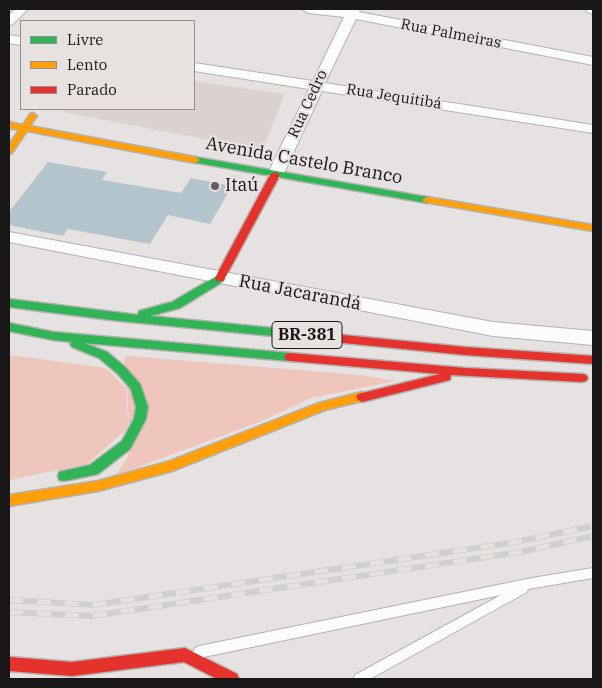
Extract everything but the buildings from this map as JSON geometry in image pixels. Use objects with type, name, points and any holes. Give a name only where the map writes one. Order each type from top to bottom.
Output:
[{"type":"main road","points":[[17,111],[36,111]]},
{"type":"main road","points":[[9,151],[36,111]]},
{"type":"main road","name":"Avenida Castelo Branco","points":[[9,125],[275,175],[593,228]]},
{"type":"main road","points":[[40,144],[67,136]]},
{"type":"main road","points":[[9,157],[24,150]]},
{"type":"main road","name":"Rua Cedro","points":[[220,278],[275,175]]},
{"type":"main road","points":[[111,316],[151,313],[176,305],[220,278]]},
{"type":"main road","points":[[151,313],[166,305],[186,281]]},
{"type":"main road","name":"BR-381","points":[[9,303],[111,316],[456,350],[593,360]]},
{"type":"main road","name":"BR-381","points":[[12,328],[53,336],[466,372],[593,378]]},
{"type":"main road","points":[[50,480],[93,470],[111,458],[126,446],[140,419],[142,407],[136,387],[103,355],[53,336]]},
{"type":"main road","points":[[9,501],[98,486],[162,468],[323,406],[466,372]]},
{"type":"main road","points":[[31,678],[72,669],[185,655],[232,679]]},
{"type":"main road","points":[[9,664],[72,669]]},
{"type":"street","points":[[9,20],[22,9]]},
{"type":"street","name":"Rua Palmeiras","points":[[308,9],[353,12],[593,61]]},
{"type":"street","name":"Rua Cedro","points":[[275,175],[353,12]]},
{"type":"street","name":"Rua Jequitibá","points":[[195,67],[593,129]]},
{"type":"street","name":"Rua Jacarandá","points":[[9,237],[186,281],[220,278],[493,329],[593,338]]},
{"type":"lane","points":[[185,655],[532,583],[593,573]]},
{"type":"lane","points":[[359,679],[532,583]]},
{"type":"shaded area","points":[[195,81],[285,94],[262,150],[62,112],[64,110],[195,110]]},
{"type":"shaded area","points":[[9,355],[106,368],[127,389],[129,427],[87,464],[9,480]]},
{"type":"shaded area","points":[[128,356],[360,375],[396,381],[311,398],[262,421],[117,475],[130,452],[124,358]]},
{"type":"railway","points":[[9,600],[94,605],[516,542],[593,526]]},
{"type":"railway","points":[[9,612],[92,616],[520,552],[593,536]]},
{"type":"traffic: fast","points":[[195,160],[427,200]]},
{"type":"traffic: fast","points":[[143,314],[176,305],[220,278]]},
{"type":"traffic: fast","points":[[9,303],[111,316],[303,335]]},
{"type":"traffic: fast","points":[[9,327],[53,336],[290,357]]},
{"type":"traffic: fast","points":[[64,476],[93,470],[126,445],[140,419],[142,407],[136,387],[121,370],[103,355],[76,344]]},
{"type":"traffic: slow","points":[[9,151],[33,116]]},
{"type":"traffic: slow","points":[[9,125],[195,160]]},
{"type":"traffic: slow","points":[[427,200],[593,228]]},
{"type":"traffic: slow","points":[[9,501],[98,486],[172,466],[323,406],[362,397]]},
{"type":"traffic: jam","points":[[220,278],[275,175]]},
{"type":"traffic: jam","points":[[303,335],[465,351],[593,360]]},
{"type":"traffic: jam","points":[[290,357],[466,372],[582,378]]},
{"type":"traffic: jam","points":[[362,397],[446,377]]},
{"type":"traffic: jam","points":[[9,664],[72,669],[185,655],[232,679]]},
{"type":"place","name":"Itaú","points":[[215,186]]}]
